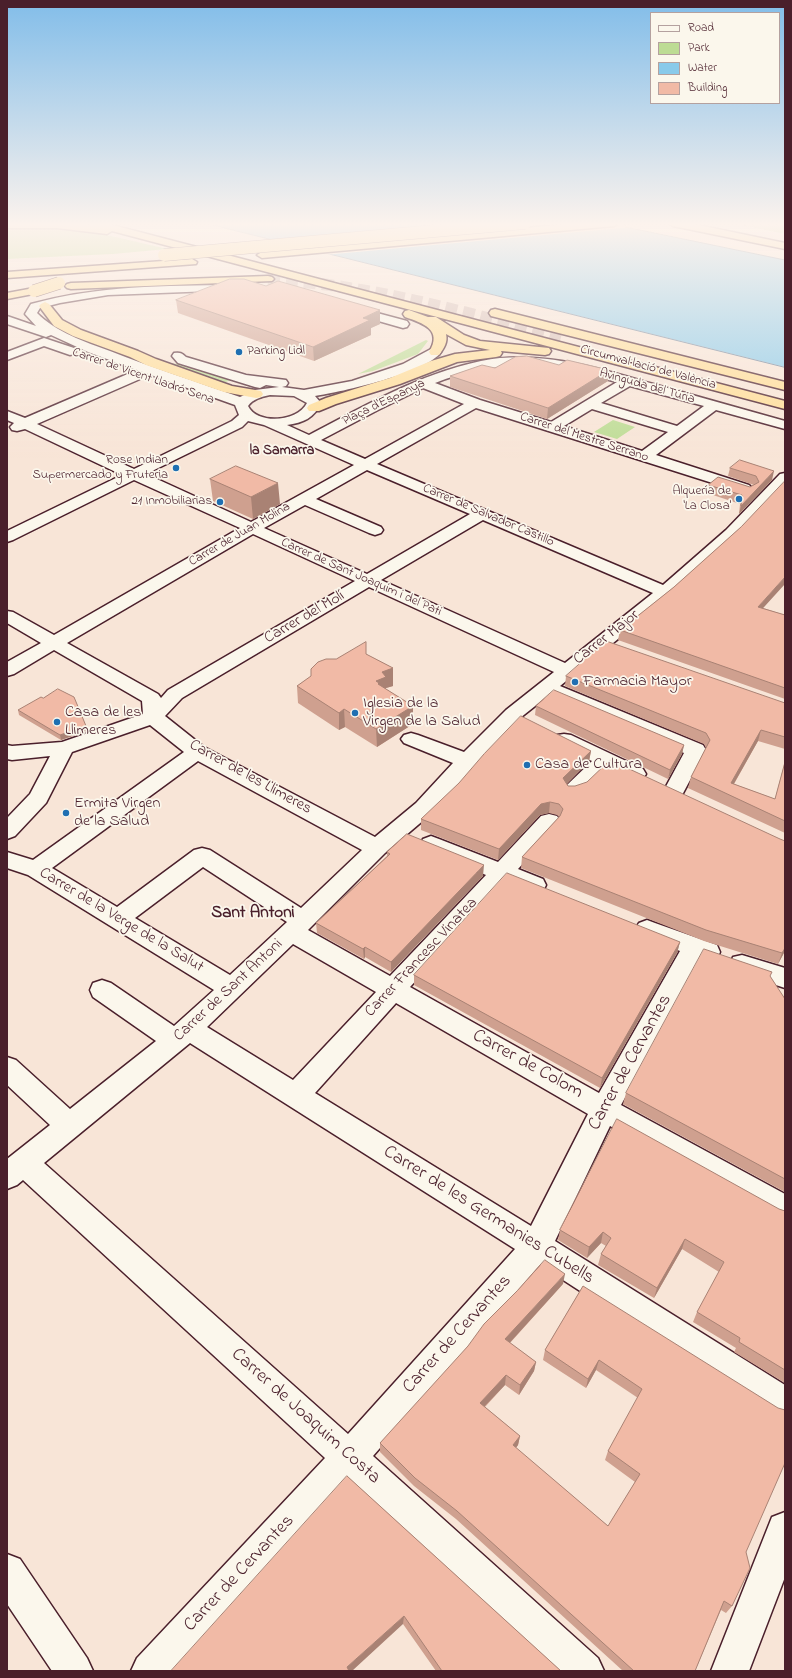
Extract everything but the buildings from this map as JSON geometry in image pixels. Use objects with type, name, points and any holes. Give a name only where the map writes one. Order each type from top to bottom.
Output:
[{"type":"highway","points":[[46,301],[44,303],[50,314],[67,329],[134,354],[151,362],[229,389],[256,394]]},
{"type":"highway","points":[[369,301],[394,308],[423,319],[433,326],[441,334],[442,342],[435,352]]},
{"type":"highway","name":"Circumval·lació de València","points":[[391,301],[785,405]]},
{"type":"highway","points":[[394,308],[403,309],[424,316],[458,337],[487,346],[554,353],[601,362],[713,391],[747,395]]},
{"type":"highway","name":"Circumval·lació de València","points":[[482,310],[785,386]]},
{"type":"highway","points":[[561,338],[785,395]]},
{"type":"highway","points":[[314,408],[331,401],[388,384],[436,364],[455,358],[503,352],[554,353]]},
{"type":"highway","points":[[134,354],[156,360],[180,358]]},
{"type":"street","points":[[52,301],[36,306],[32,310],[32,317],[38,323],[93,349],[249,416],[285,422],[302,417],[310,413],[314,408],[314,403],[311,398],[304,394]]},
{"type":"street","points":[[342,307],[403,324]]},
{"type":"street","points":[[7,320],[93,349]]},
{"type":"street","points":[[7,345],[19,340],[21,337],[21,335],[12,333]]},
{"type":"street","name":"Carrer de Vicent Lladró Sena","points":[[7,356],[44,342],[249,416]]},
{"type":"street","points":[[180,358],[247,379],[257,384],[304,394],[329,391],[359,383],[415,364],[435,352]]},
{"type":"street","name":"Avinguda del Túria","points":[[507,362],[550,362],[628,381],[785,425]]},
{"type":"street","name":"Plaça d'Espanya","points":[[310,440],[422,382],[472,368],[507,362]]},
{"type":"street","points":[[7,431],[135,376]]},
{"type":"street","points":[[247,379],[312,385],[359,383]]},
{"type":"street","points":[[553,427],[628,381]]},
{"type":"street","name":"Carrer del Mestre Serrano","points":[[422,382],[475,403],[748,489]]},
{"type":"street","points":[[7,538],[135,475],[249,416],[256,394],[284,390]]},
{"type":"street","name":"Carrer de Juan Molina","points":[[7,670],[252,528],[475,403]]},
{"type":"street","points":[[590,404],[678,431]]},
{"type":"street","points":[[644,457],[714,405]]},
{"type":"street","name":"Carrer de Sant Joaquim i del Pati","points":[[7,415],[135,475],[566,670]]},
{"type":"street","name":"Carrer de Salvador Castillo","points":[[249,416],[483,513],[665,592]]},
{"type":"street","points":[[302,417],[310,440]]},
{"type":"street","name":"Carrer Major","points":[[467,761],[513,714],[665,592],[732,533],[785,477]]},
{"type":"street","points":[[304,499],[375,530]]},
{"type":"street","name":"Carrer del Molí","points":[[153,716],[175,694],[483,513]]},
{"type":"street","points":[[7,616],[151,698],[153,716],[64,748],[12,753],[7,752]]},
{"type":"street","points":[[602,643],[624,651]]},
{"type":"street","points":[[513,714],[669,789],[696,750],[547,686]]},
{"type":"street","name":"Carrer de les Llimeres","points":[[153,716],[197,752],[377,848]]},
{"type":"street","points":[[411,739],[467,761]]},
{"type":"street","points":[[7,831],[39,798],[64,748]]},
{"type":"street","points":[[36,869],[197,752]]},
{"type":"street","points":[[574,790],[606,760]]},
{"type":"street","name":"Carrer de Sant Antoni","points":[[13,1171],[182,1035],[297,927],[377,848],[424,808],[467,761]]},
{"type":"street","name":"Carrer Francesc Vinatea","points":[[296,1095],[549,821]]},
{"type":"street","points":[[398,831],[554,892]]},
{"type":"street","name":"Carrer de Colom","points":[[117,919],[202,856],[297,927],[393,990],[604,1109],[785,1208]]},
{"type":"street","name":"Carrer de la Verge de la Salut","points":[[7,860],[36,869],[231,988]]},
{"type":"street","points":[[628,922],[694,948],[785,978]]},
{"type":"street","name":"Carrer de Cervantes","points":[[150,1671],[349,1458],[537,1246],[604,1109],[694,948]]},
{"type":"street","name":"Carrer de les Germanies Cubells","points":[[102,990],[182,1035],[296,1095],[785,1404]]},
{"type":"street","points":[[7,1068],[70,1126]]},
{"type":"street","name":"Carrer de Joaquim Costa","points":[[13,1171],[349,1458],[585,1671]]},
{"type":"street","points":[[730,1671],[785,1530]]},
{"type":"street","points":[[7,1572],[74,1671]]},
{"type":"green space","points":[[426,340],[428,341],[418,354],[373,371],[358,374]]},
{"type":"green space","points":[[162,363],[181,364],[230,380],[222,384]]},
{"type":"green space","points":[[613,420],[635,427],[617,439],[594,432]]},
{"type":"water","points":[[520,301],[785,301],[785,367]]},
{"type":"tunnel","points":[[417,301],[561,337]]},
{"type":"place","name":"Parking Lidl","points":[[239,352]]},
{"type":"place","name":"Rose Indian Supermercado y Fruteria","points":[[176,468]]},
{"type":"place","name":"Alquería de 'La Closa'","points":[[739,499]]},
{"type":"place","name":"21 Inmobiliarias","points":[[220,502]]},
{"type":"place","name":"Farmacia Mayor","points":[[575,682]]},
{"type":"place","name":"Iglesia de la Virgen de la Salud","points":[[355,713]]},
{"type":"place","name":"Casa de les Llimeres","points":[[57,722]]},
{"type":"place","name":"Casa de Cultura","points":[[527,765]]},
{"type":"place","name":"Ermita Virgen de la Salud","points":[[66,813]]},
{"type":"district","name":"la Samarra","points":[[282,452]]},
{"type":"district","name":"Sant Antoni","points":[[253,914]]}]
